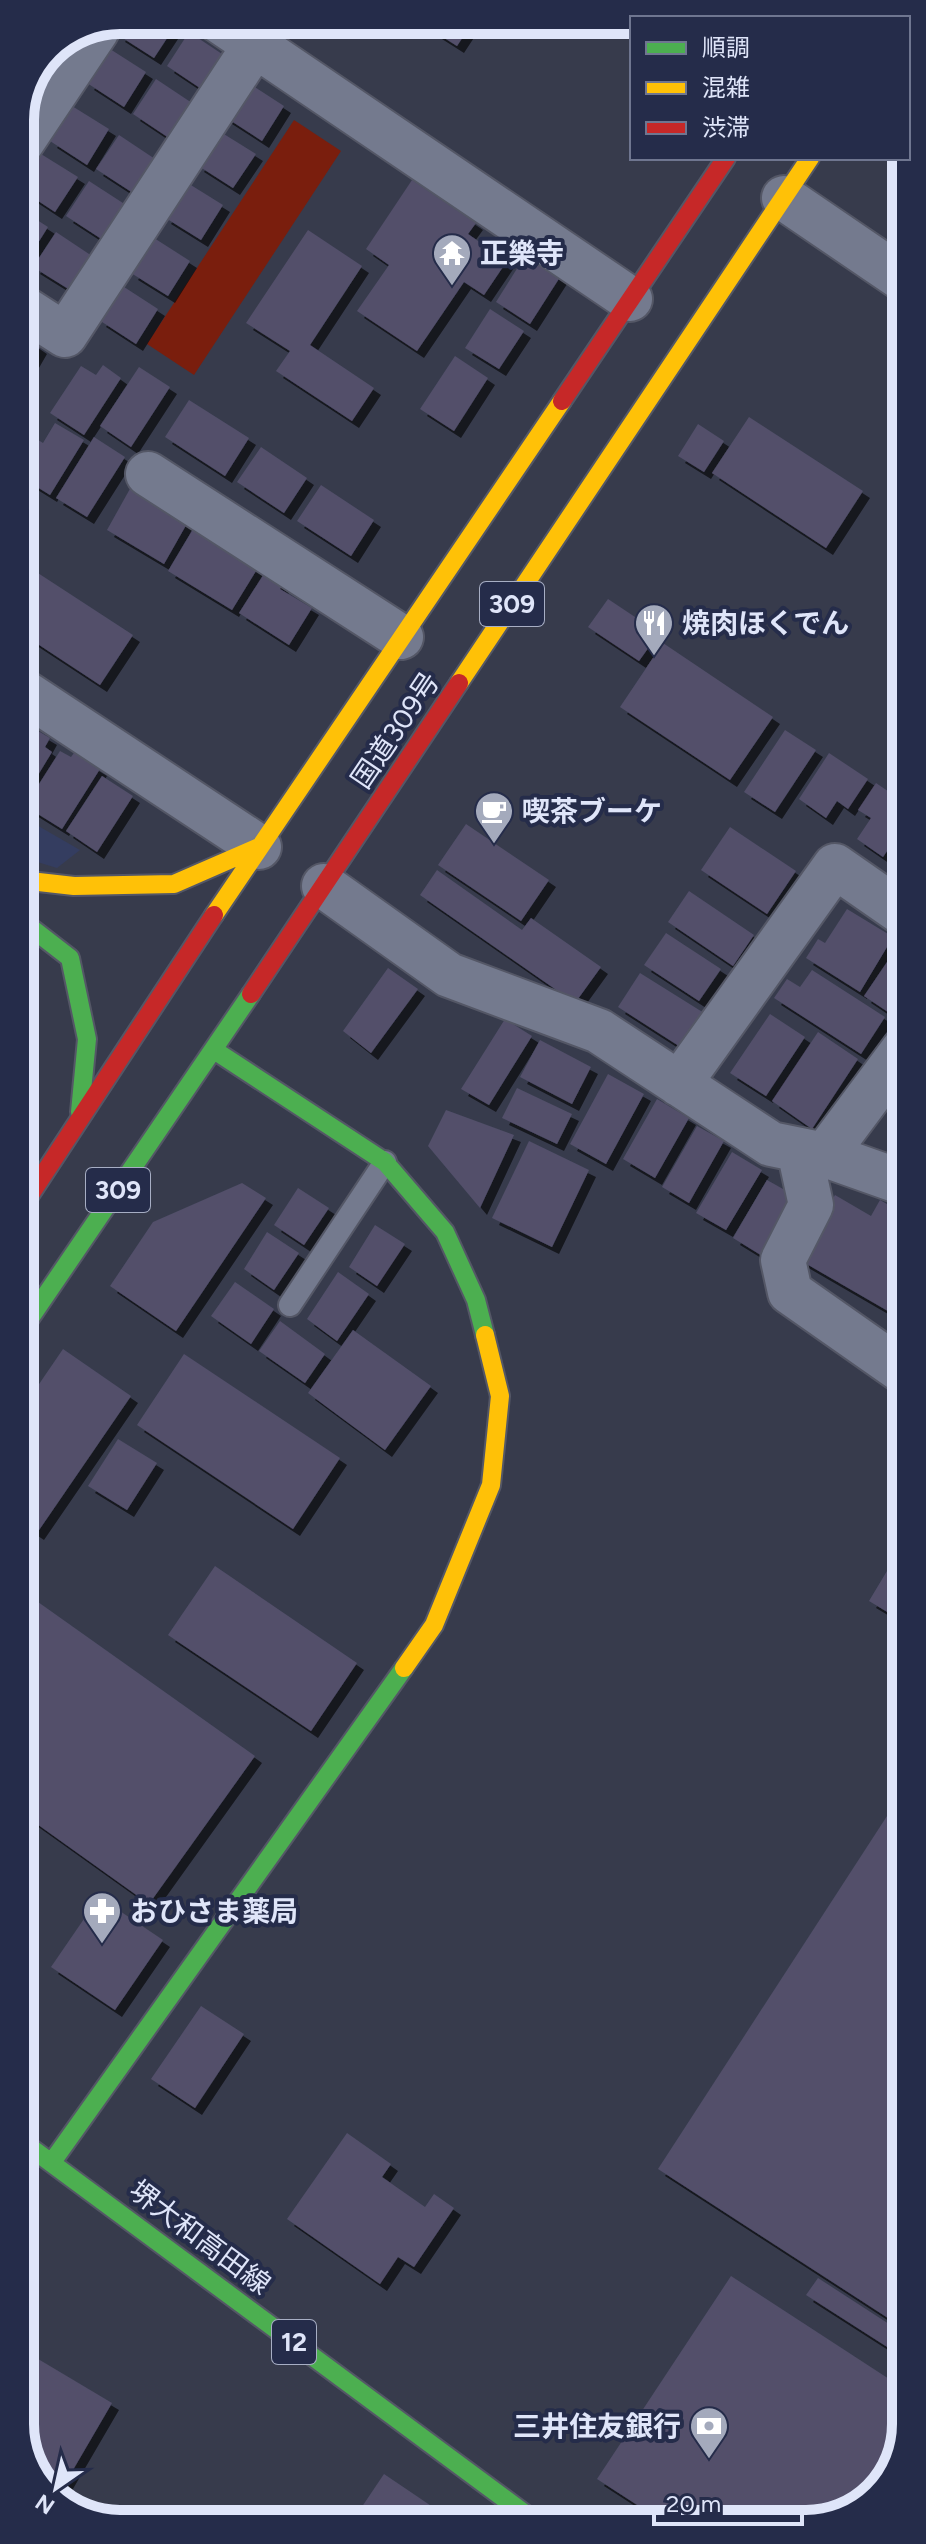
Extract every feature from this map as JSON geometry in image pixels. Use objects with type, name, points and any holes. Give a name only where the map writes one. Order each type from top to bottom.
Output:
[{"type":"main road","name":"国道309号","points":[[34,1189],[259,847],[725,160]]},
{"type":"main road","name":"国道309号","points":[[34,1312],[214,1050],[809,160]]},
{"type":"main road","points":[[34,881],[74,886],[174,884],[259,847]]},
{"type":"main road","points":[[34,930],[70,958],[87,1039],[80,1119]]},
{"type":"main road","points":[[52,2162],[434,1625],[491,1485],[500,1396],[476,1300],[445,1232],[385,1162],[214,1050]]},
{"type":"main road","name":"堺大和高田線","points":[[34,2150],[520,2510]]},
{"type":"street","points":[[239,34],[630,299]]},
{"type":"street","points":[[34,124],[90,40]]},
{"type":"street","points":[[34,315],[65,335],[255,45]]},
{"type":"street","points":[[784,198],[892,272]]},
{"type":"street","points":[[148,474],[401,637]]},
{"type":"street","points":[[34,699],[259,847]]},
{"type":"street","points":[[679,1084],[835,866],[892,906]]},
{"type":"street","points":[[324,886],[449,975],[599,1031],[771,1144],[812,1152],[892,1179]]},
{"type":"street","points":[[892,1062],[812,1152],[811,1205],[783,1260],[790,1292],[892,1364]]},
{"type":"lane","points":[[290,1305],[385,1162]]},
{"type":"shaded area","points":[[294,120],[341,151],[194,375],[147,344]]},
{"type":"shaded area","points":[[34,823],[80,850],[57,868],[34,861]]},
{"type":"building","points":[[120,34],[170,34],[154,58]]},
{"type":"building","points":[[188,34],[225,56],[203,90],[167,66]]},
{"type":"building","points":[[438,34],[465,34],[457,46]]},
{"type":"building","points":[[110,49],[146,72],[124,107],[87,83]]},
{"type":"building","points":[[156,79],[192,103],[169,138],[133,114]]},
{"type":"building","points":[[247,82],[284,106],[262,141],[225,117]]},
{"type":"building","points":[[72,106],[109,129],[87,165],[50,141]]},
{"type":"building","points":[[219,131],[256,154],[233,188],[197,165]]},
{"type":"building","points":[[119,135],[155,159],[133,193],[96,169]]},
{"type":"building","points":[[41,154],[78,177],[55,212],[34,198],[34,166]]},
{"type":"building","points":[[412,180],[476,223],[468,234],[507,261],[484,295],[464,282],[417,351],[357,311],[389,265],[366,249]]},
{"type":"building","points":[[89,181],[126,205],[103,240],[66,216]]},
{"type":"building","points":[[186,182],[223,205],[201,240],[164,217]]},
{"type":"building","points":[[34,218],[48,227],[34,249]]},
{"type":"building","points":[[308,230],[362,266],[310,345],[374,388],[352,421],[276,371],[290,351],[246,323]]},
{"type":"building","points":[[56,232],[92,256],[70,290],[34,265]]},
{"type":"building","points":[[154,238],[190,261],[168,296],[131,273]]},
{"type":"building","points":[[528,251],[562,274],[530,324],[496,302]]},
{"type":"building","points":[[121,285],[158,309],[136,344],[99,320]]},
{"type":"building","points":[[490,309],[524,331],[499,369],[465,348]]},
{"type":"building","points":[[34,343],[40,347],[34,357]]},
{"type":"building","points":[[455,356],[488,378],[454,431],[420,409]]},
{"type":"building","points":[[103,365],[121,378],[84,435],[50,413],[81,366],[96,375]]},
{"type":"building","points":[[139,367],[170,387],[131,447],[100,426]]},
{"type":"building","points":[[189,400],[249,438],[225,476],[165,437]]},
{"type":"building","points":[[749,417],[863,491],[826,548],[712,473]]},
{"type":"building","points":[[55,423],[84,440],[50,495],[34,485],[34,437],[43,443]]},
{"type":"building","points":[[698,424],[724,441],[704,472],[678,456]]},
{"type":"building","points":[[94,437],[125,457],[87,517],[56,498]]},
{"type":"building","points":[[261,447],[307,478],[284,513],[237,482]]},
{"type":"building","points":[[321,485],[374,520],[351,556],[297,521]]},
{"type":"building","points":[[131,487],[189,520],[164,564],[107,530]]},
{"type":"building","points":[[199,519],[264,558],[232,610],[168,571]]},
{"type":"building","points":[[269,566],[287,578],[280,589],[312,608],[289,645],[239,613]]},
{"type":"building","points":[[34,570],[133,635],[100,685],[34,642]]},
{"type":"building","points":[[608,599],[659,633],[639,661],[588,627]]},
{"type":"building","points":[[663,643],[773,717],[730,780],[620,707]]},
{"type":"building","points":[[34,729],[50,738],[45,747],[52,752],[34,782]]},
{"type":"building","points":[[785,730],[816,750],[775,812],[744,792]]},
{"type":"building","points":[[60,751],[71,757],[74,753],[100,769],[62,829],[34,812],[34,792]]},
{"type":"building","points":[[829,753],[868,779],[848,809],[837,801],[826,818],[799,799]]},
{"type":"building","points":[[102,776],[133,796],[97,852],[66,831]]},
{"type":"building","points":[[876,783],[892,794],[892,844],[883,857],[857,839],[871,818],[858,810]]},
{"type":"building","points":[[466,824],[549,880],[521,921],[438,865]]},
{"type":"building","points":[[730,827],[796,871],[767,914],[701,870]]},
{"type":"building","points":[[437,870],[522,930],[531,918],[601,967],[575,1003],[420,895]]},
{"type":"building","points":[[689,891],[754,935],[733,966],[668,922]]},
{"type":"building","points":[[847,909],[892,936],[860,992],[806,958],[818,939],[825,943]]},
{"type":"building","points":[[666,933],[721,969],[699,1001],[644,965]]},
{"type":"building","points":[[892,955],[892,1015],[864,996]]},
{"type":"building","points":[[388,968],[418,989],[371,1053],[343,1031]]},
{"type":"building","points":[[812,970],[885,1017],[861,1054],[774,998],[787,979],[800,987]]},
{"type":"building","points":[[640,973],[704,1013],[682,1048],[618,1007]]},
{"type":"building","points":[[770,1014],[805,1037],[766,1096],[730,1073]]},
{"type":"building","points":[[505,1019],[532,1036],[489,1105],[461,1089]]},
{"type":"building","points":[[818,1032],[858,1059],[812,1129],[772,1101]]},
{"type":"building","points":[[540,1040],[591,1067],[572,1104],[520,1077]]},
{"type":"building","points":[[608,1074],[644,1094],[606,1164],[570,1144]]},
{"type":"building","points":[[517,1088],[572,1114],[557,1144],[502,1118]]},
{"type":"building","points":[[657,1099],[689,1118],[655,1178],[623,1159]]},
{"type":"building","points":[[446,1110],[514,1135],[480,1208],[428,1146]]},
{"type":"building","points":[[697,1126],[724,1141],[689,1203],[662,1187]]},
{"type":"building","points":[[529,1141],[589,1170],[552,1247],[492,1218]]},
{"type":"building","points":[[732,1152],[762,1170],[726,1230],[696,1213]]},
{"type":"building","points":[[767,1180],[799,1198],[764,1257],[733,1238]]},
{"type":"building","points":[[242,1183],[266,1198],[176,1331],[110,1286],[153,1222]]},
{"type":"building","points":[[298,1188],[329,1208],[304,1245],[274,1225]]},
{"type":"building","points":[[835,1195],[871,1216],[880,1200],[892,1207],[892,1313],[798,1259]]},
{"type":"building","points":[[375,1225],[405,1244],[377,1286],[349,1267]]},
{"type":"building","points":[[267,1232],[299,1253],[274,1290],[244,1269]]},
{"type":"building","points":[[338,1272],[369,1294],[337,1341],[307,1319]]},
{"type":"building","points":[[235,1282],[274,1309],[251,1344],[211,1316]]},
{"type":"building","points":[[280,1321],[325,1354],[305,1383],[259,1351]]},
{"type":"building","points":[[353,1330],[431,1386],[385,1450],[308,1393]]},
{"type":"building","points":[[63,1349],[131,1396],[37,1533],[34,1531],[34,1391]]},
{"type":"building","points":[[184,1354],[340,1458],[293,1529],[137,1425]]},
{"type":"building","points":[[118,1439],[157,1463],[127,1510],[88,1486]]},
{"type":"building","points":[[892,1563],[892,1615],[869,1601]]},
{"type":"building","points":[[215,1566],[357,1663],[311,1731],[168,1635]]},
{"type":"building","points":[[34,1599],[255,1756],[149,1904],[34,1822]]},
{"type":"building","points":[[892,1808],[892,2312],[888,2318],[658,2169]]},
{"type":"building","points":[[99,1897],[163,1940],[115,2010],[51,1967]]},
{"type":"building","points":[[201,2006],[244,2034],[195,2108],[151,2079]]},
{"type":"building","points":[[347,2133],[391,2164],[382,2177],[425,2207],[434,2194],[454,2208],[414,2267],[398,2257],[380,2284],[287,2219]]},
{"type":"building","points":[[731,2276],[892,2381],[891,2435],[881,2467],[854,2496],[828,2507],[806,2510],[645,2510],[597,2479]]},
{"type":"building","points":[[818,2278],[892,2326],[892,2350],[806,2295]]},
{"type":"building","points":[[34,2357],[112,2403],[63,2488],[48,2472],[37,2446]]},
{"type":"building","points":[[384,2474],[437,2510],[360,2510]]},
{"type":"traffic: fast","points":[[34,930],[70,958],[87,1039],[80,1112]]},
{"type":"traffic: fast","points":[[34,1312],[251,994]]},
{"type":"traffic: fast","points":[[214,1050],[385,1162],[445,1232],[476,1300],[485,1335]]},
{"type":"traffic: fast","points":[[52,2162],[404,1668]]},
{"type":"traffic: fast","points":[[34,2150],[520,2510]]},
{"type":"traffic: slow","points":[[459,683],[809,160]]},
{"type":"traffic: slow","points":[[214,915],[562,401]]},
{"type":"traffic: slow","points":[[34,881],[74,886],[174,884],[259,847]]},
{"type":"traffic: slow","points":[[404,1668],[434,1625],[491,1485],[500,1396],[485,1335]]},
{"type":"traffic: jam","points":[[562,401],[725,160]]},
{"type":"traffic: jam","points":[[251,994],[459,683]]},
{"type":"traffic: jam","points":[[34,1189],[214,915]]},
{"type":"place","name":"正樂寺","points":[[452,287]]},
{"type":"place","name":"焼肉ほくでん","points":[[654,657]]},
{"type":"place","name":"喫茶ブーケ","points":[[494,845]]},
{"type":"place","name":"おひさま薬局","points":[[102,1945]]},
{"type":"place","name":"三井住友銀行","points":[[709,2460]]}]
